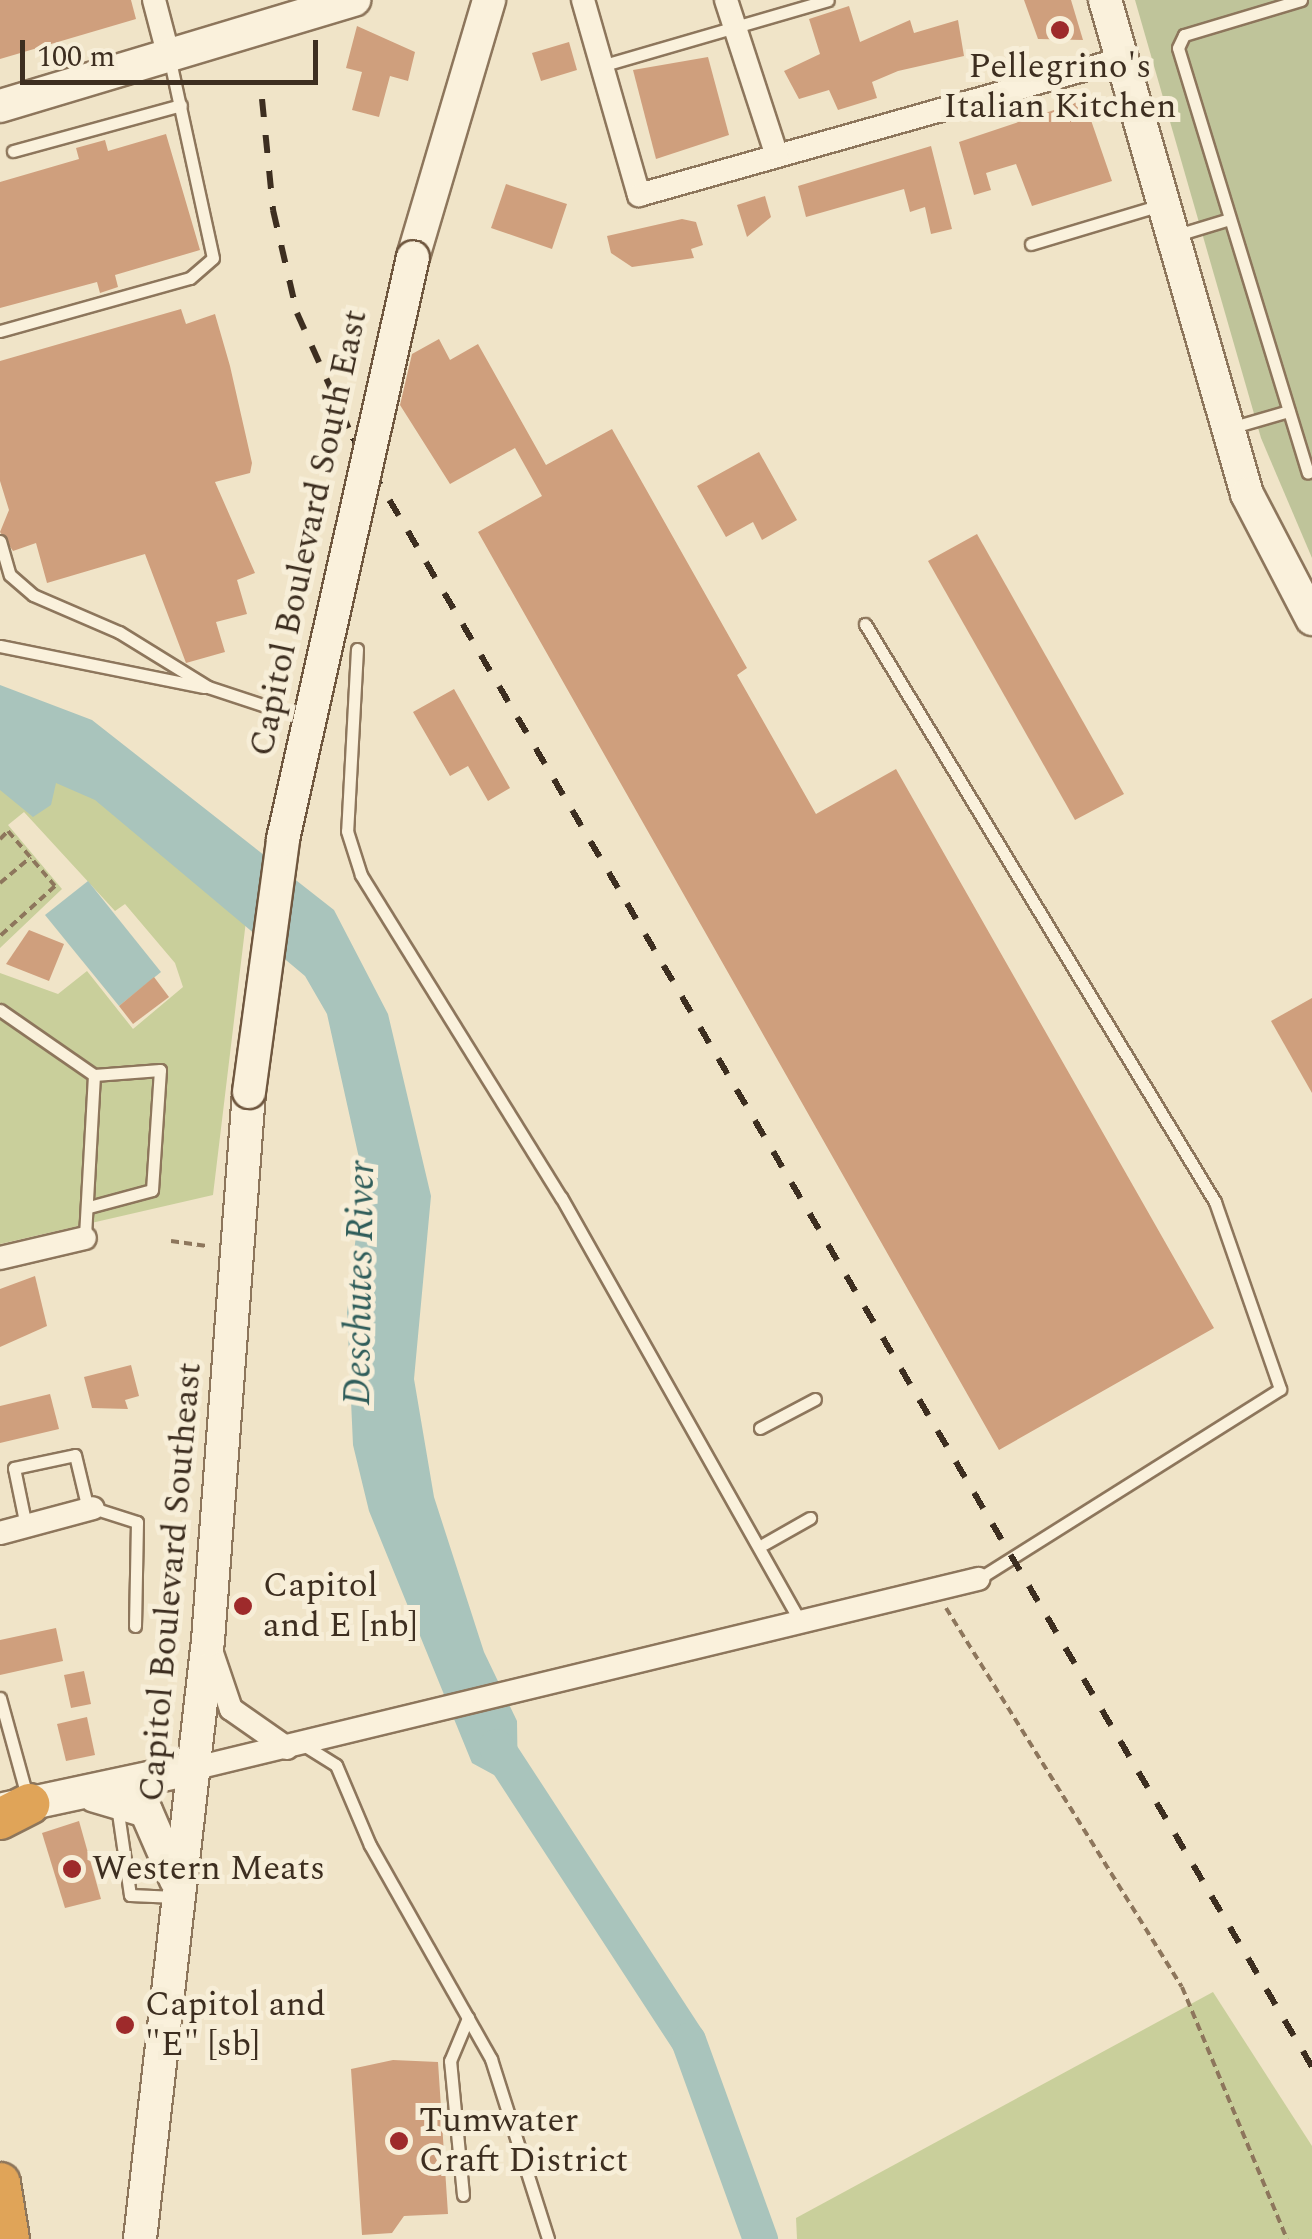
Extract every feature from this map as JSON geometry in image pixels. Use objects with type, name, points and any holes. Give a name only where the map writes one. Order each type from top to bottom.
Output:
[{"type":"highway","points":[[0,2183],[9,2239]]},
{"type":"main road","points":[[0,106],[354,0]]},
{"type":"main road","name":"Capitol Boulevard South East","points":[[247,1171],[249,1092],[283,839],[413,257],[489,0]]},
{"type":"main road","points":[[1105,0],[1247,494],[1312,619]]},
{"type":"main road","name":"Capitol Boulevard Southeast","points":[[140,2239],[196,1768],[247,1171]]},
{"type":"main road","points":[[24,1807],[196,1768]]},
{"type":"main road","points":[[24,1807],[115,1797],[156,1823],[181,1898]]},
{"type":"street","points":[[154,0],[170,57]]},
{"type":"street","points":[[583,0],[639,195],[1122,59]]},
{"type":"street","points":[[726,0],[738,27],[776,156]]},
{"type":"street","points":[[0,1258],[85,1238]]},
{"type":"street","points":[[0,1533],[91,1509]]},
{"type":"street","points":[[196,1768],[978,1578]]},
{"type":"street","points":[[208,1640],[231,1709],[295,1747]]},
{"type":"lane","points":[[601,66],[828,0]]},
{"type":"lane","points":[[1301,0],[1184,35],[1178,48],[1308,473]]},
{"type":"lane","points":[[0,332],[190,278],[214,258],[170,57]]},
{"type":"lane","points":[[13,150],[181,105]]},
{"type":"lane","points":[[1031,244],[1164,204]]},
{"type":"lane","points":[[1172,236],[1230,219]]},
{"type":"lane","points":[[1227,429],[1289,412]]},
{"type":"lane","points":[[0,541],[10,575],[32,596],[119,632],[208,687]]},
{"type":"lane","points":[[864,624],[1215,1202],[1280,1389],[978,1578]]},
{"type":"lane","points":[[0,646],[208,687],[272,708]]},
{"type":"lane","points":[[357,649],[347,830],[361,875],[764,1544],[801,1623]]},
{"type":"lane","points":[[0,1010],[94,1074],[160,1070],[152,1190],[89,1207]]},
{"type":"lane","points":[[85,1238],[94,1074]]},
{"type":"lane","points":[[760,1428],[814,1399]]},
{"type":"lane","points":[[26,1526],[14,1468],[74,1454],[91,1509],[136,1522],[135,1626]]},
{"type":"lane","points":[[764,1544],[810,1518]]},
{"type":"lane","points":[[0,1698],[24,1807]]},
{"type":"lane","points":[[295,1747],[336,1765],[468,2018],[508,2100],[548,2239]]},
{"type":"lane","points":[[115,1797],[130,1895],[181,1898]]},
{"type":"lane","points":[[463,2194],[450,2060],[468,2018]]},
{"type":"path","points":[[0,838],[8,832],[55,886],[0,936]]},
{"type":"path","points":[[0,882],[31,856]]},
{"type":"path","points":[[171,1240],[207,1246]]},
{"type":"path","points":[[910,1596],[944,1604],[1182,1987],[1287,2239]]},
{"type":"green space","points":[[1135,0],[1312,0],[1312,558],[1261,438]]},
{"type":"green space","points":[[0,738],[249,896],[213,1195],[0,1244],[0,973],[58,994],[87,971],[133,1029],[183,987],[175,963],[125,904],[115,911],[24,812],[8,825],[62,889],[0,948]]},
{"type":"green space","points":[[1213,1992],[1312,2146],[1312,2239],[797,2239],[796,2218]]},
{"type":"water","points":[[0,685],[92,720],[334,910],[388,1014],[431,1196],[414,1379],[434,1497],[484,1652],[517,1721],[518,1788],[472,1763],[369,1511],[353,1445],[347,1312],[363,1176],[327,1014],[305,976],[95,800],[56,783],[51,805],[33,817],[0,790]]},
{"type":"water","points":[[88,881],[161,972],[119,1006],[45,915]]},
{"type":"building","points":[[0,0],[131,0],[136,19],[0,59]]},
{"type":"building","points":[[1024,0],[1071,0],[1083,40],[1038,39]]},
{"type":"building","points":[[849,6],[860,42],[910,20],[914,33],[958,20],[964,56],[898,71],[872,82],[877,98],[838,110],[829,90],[799,99],[784,71],[820,54],[809,19]]},
{"type":"building","points":[[357,26],[415,52],[408,81],[390,76],[379,117],[352,110],[362,72],[346,68]]},
{"type":"building","points":[[569,42],[577,70],[541,81],[532,53]]},
{"type":"building","points":[[708,57],[729,135],[656,159],[633,70]]},
{"type":"building","points":[[1084,100],[1112,181],[1032,206],[1016,164],[986,173],[991,190],[974,195],[959,142]]},
{"type":"building","points":[[166,134],[200,250],[115,275],[118,287],[100,293],[97,282],[0,308],[0,182],[79,159],[76,148],[105,140],[108,151]]},
{"type":"building","points":[[931,146],[952,229],[931,234],[925,207],[910,212],[904,189],[806,217],[798,186]]},
{"type":"building","points":[[506,184],[567,204],[552,249],[491,228]]},
{"type":"building","points":[[765,196],[771,217],[747,237],[737,205]]},
{"type":"building","points":[[682,219],[696,222],[703,245],[691,249],[694,258],[632,267],[611,253],[607,236]]},
{"type":"building","points":[[181,309],[186,324],[215,314],[230,366],[252,463],[250,473],[215,482],[255,573],[237,580],[247,614],[216,622],[225,652],[186,663],[145,554],[47,583],[36,543],[13,551],[0,532],[9,510],[0,481],[0,361]]},
{"type":"building","points":[[439,339],[450,360],[478,344],[546,465],[612,429],[747,668],[737,675],[816,814],[896,769],[1214,1328],[999,1450],[478,532],[542,496],[515,448],[450,484],[400,405],[412,354]]},
{"type":"building","points":[[759,452],[797,520],[762,540],[753,522],[726,537],[697,486]]},
{"type":"building","points":[[977,534],[1124,794],[1075,820],[928,561]]},
{"type":"building","points":[[454,689],[510,788],[488,801],[468,766],[450,776],[413,712]]},
{"type":"building","points":[[29,930],[64,944],[49,981],[6,964]]},
{"type":"building","points":[[154,977],[169,997],[133,1024],[119,1006]]},
{"type":"building","points":[[1312,998],[1312,1093],[1271,1021]]},
{"type":"building","points":[[35,1276],[47,1326],[0,1347],[0,1289]]},
{"type":"building","points":[[131,1365],[139,1396],[125,1400],[128,1409],[92,1408],[84,1377]]},
{"type":"building","points":[[50,1394],[59,1429],[0,1443],[0,1406]]},
{"type":"building","points":[[56,1628],[63,1661],[0,1675],[0,1640]]},
{"type":"building","points":[[84,1671],[91,1704],[71,1708],[64,1675]]},
{"type":"building","points":[[87,1717],[95,1755],[66,1761],[57,1724]]},
{"type":"building","name":"Western Meats","points":[[79,1821],[101,1899],[65,1908],[42,1833]]},
{"type":"building","name":"Tumwater Craft District","points":[[393,2060],[438,2062],[448,2214],[404,2216],[392,2233],[362,2235],[351,2069]]},
{"type":"waterway","name":"Deschutes River","points":[[496,1746],[688,2040],[760,2239]]},
{"type":"railway","points":[[262,99],[273,210],[297,313],[353,438],[1312,2067]]},
{"type":"place","name":"Pellegrino's Italian Kitchen","points":[[1060,30]]},
{"type":"place","name":"Capitol and E [nb]","points":[[243,1606]]},
{"type":"place","name":"Western Meats","points":[[72,1869]]},
{"type":"place","name":"Capitol and \"E\" [sb]","points":[[125,2025]]},
{"type":"place","name":"Tumwater Craft District","points":[[399,2141]]}]
